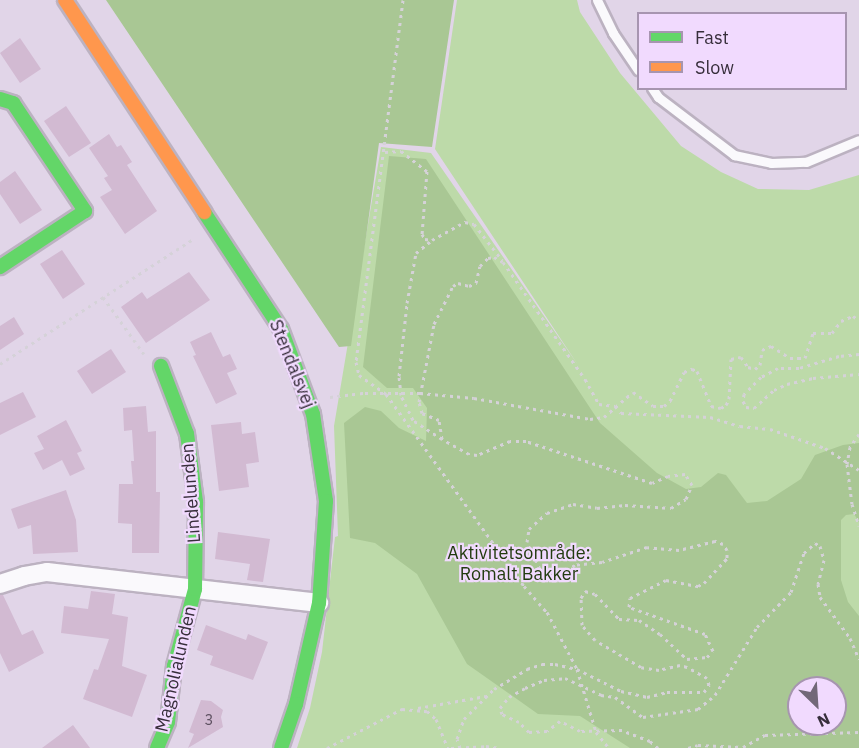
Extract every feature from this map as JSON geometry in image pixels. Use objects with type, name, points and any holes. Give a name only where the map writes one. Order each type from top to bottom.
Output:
[{"type":"street","name":"Stendalsvej","points":[[65,0],[282,329],[313,414],[326,501],[319,603],[296,704],[281,748]]},
{"type":"street","points":[[0,99],[13,103],[85,211],[0,267]]},
{"type":"street","name":"Lindelunden","points":[[161,366],[188,434],[196,502],[195,589]]},
{"type":"street","points":[[0,584],[24,576],[47,572],[319,603]]},
{"type":"street","name":"Magnolialunden","points":[[157,748],[168,722],[174,666],[195,589]]},
{"type":"lane","points":[[597,0],[613,33],[637,67]]},
{"type":"lane","points":[[653,90],[658,98],[734,155],[771,163],[806,162],[859,140]]},
{"type":"path","points":[[403,0],[356,362],[359,375],[386,394],[524,586],[547,612],[577,669],[596,732],[609,748]]},
{"type":"path","points":[[385,152],[401,151],[427,171],[422,234],[425,239],[432,240]]},
{"type":"path","points":[[460,748],[457,739],[458,731],[464,719],[511,678],[542,664],[555,664],[577,669],[621,691],[647,697],[667,692],[704,692],[708,689],[707,678],[687,667],[680,665],[659,670],[640,667],[607,649],[582,625],[581,598],[585,591],[595,594],[619,619],[639,620],[660,634],[687,659],[707,657],[713,651],[705,634],[629,607],[630,598],[666,580],[698,585],[704,583],[727,558],[723,544],[715,541],[679,550],[647,547],[602,562],[575,565],[554,576],[540,569],[527,542],[529,529],[547,513],[573,504],[597,508],[625,505],[671,508],[679,505],[690,494],[690,480],[685,474],[668,476],[652,483],[526,441],[510,441],[477,455],[469,454],[413,420],[401,395],[399,376],[402,345],[416,253],[432,240],[465,222],[474,224],[503,261],[585,379],[596,402],[601,405],[615,406],[621,413],[710,417],[740,426],[770,429],[825,448],[859,470]]},
{"type":"path","points":[[0,364],[199,235]]},
{"type":"path","points":[[442,439],[439,420],[420,410],[420,393],[434,324],[453,286],[458,283],[469,285],[476,283],[480,266],[488,258],[494,257],[503,261]]},
{"type":"path","points":[[103,297],[148,361],[161,366]]},
{"type":"path","points":[[308,400],[365,393],[401,395],[420,393],[474,398],[590,419],[604,417],[633,392],[653,405],[664,406],[670,401],[684,372],[693,369],[697,371],[711,406],[724,407],[729,399],[731,359],[741,357],[748,367],[755,369],[760,366],[762,350],[771,346],[790,358],[805,358],[813,333],[832,333],[841,321],[853,316],[859,320]]},
{"type":"path","points":[[859,354],[839,356],[799,368],[778,368],[761,377],[744,394],[743,401],[746,407],[754,408],[774,390],[787,384],[813,378],[859,374]]},
{"type":"path","points":[[859,435],[850,447],[847,464],[852,504],[859,526]]},
{"type":"path","points":[[658,748],[650,741],[622,730],[580,731],[560,721],[547,731],[536,734],[529,732],[519,722],[502,714],[502,702],[525,687],[555,678],[565,678],[582,684],[601,695],[615,697],[643,717],[698,709],[715,696],[757,627],[791,592],[804,553],[814,543],[820,546],[824,560],[818,584],[820,597],[850,638],[859,659]]},
{"type":"path","points":[[412,709],[488,696]]},
{"type":"path","points":[[327,748],[402,709],[427,711],[436,719],[449,748],[486,746],[500,748]]},
{"type":"path","points":[[687,748],[698,745],[743,747],[765,735],[859,732]]},
{"type":"green space","points":[[106,0],[454,0],[432,147],[379,143],[351,346],[339,347]]},
{"type":"green space","name":"Aktivitetsområde: Romalt Bakker","points":[[457,0],[577,0],[580,12],[620,73],[681,146],[721,172],[758,189],[809,190],[859,175],[859,748],[297,748],[310,708],[322,652],[335,537],[338,536],[334,426],[381,147],[431,153],[578,365],[435,149]]},
{"type":"green space","name":"Aktivitetsområde: Romalt Bakker","points":[[389,156],[426,159],[600,423],[657,473],[686,489],[701,487],[718,473],[726,475],[747,503],[767,501],[801,479],[815,455],[843,445],[859,443],[859,522],[854,514],[846,515],[841,520],[841,580],[848,602],[859,616],[859,748],[630,748],[580,716],[538,714],[467,664],[417,574],[375,543],[350,538],[344,423],[365,407],[381,411],[399,428],[426,441],[427,408],[413,388],[387,388],[363,367]]},
{"type":"building","points":[[20,38],[41,69],[20,83],[0,53]]},
{"type":"building","points":[[66,106],[91,143],[69,157],[44,121]]},
{"type":"building","points":[[109,134],[117,147],[121,145],[132,162],[127,165],[157,211],[125,234],[100,197],[112,190],[104,178],[108,176],[89,148]]},
{"type":"building","points":[[15,171],[42,210],[20,224],[0,194],[0,182]]},
{"type":"building","points":[[62,250],[85,284],[63,299],[40,264]]},
{"type":"building","points":[[189,272],[210,300],[146,343],[121,307],[142,292],[147,299]]},
{"type":"building","points":[[14,317],[24,334],[0,350],[0,326]]},
{"type":"building","points":[[211,332],[223,357],[230,354],[237,369],[227,373],[237,394],[216,404],[193,356],[196,355],[190,342]]},
{"type":"building","points":[[111,349],[126,372],[92,394],[77,371]]},
{"type":"building","points":[[23,392],[36,417],[0,435],[0,403]]},
{"type":"building","points":[[146,406],[148,432],[156,431],[156,492],[160,492],[159,553],[132,553],[132,524],[118,523],[119,484],[133,484],[131,461],[134,461],[132,430],[124,431],[123,408]]},
{"type":"building","points":[[66,420],[82,451],[77,453],[85,469],[70,476],[62,460],[43,470],[34,453],[44,449],[37,436]]},
{"type":"building","points":[[241,422],[242,434],[255,432],[259,462],[246,464],[249,487],[219,491],[211,425]]},
{"type":"building","points":[[66,490],[76,520],[78,552],[33,554],[31,525],[18,529],[11,509]]},
{"type":"building","points":[[218,532],[270,539],[263,582],[247,580],[250,564],[215,559]]},
{"type":"building","points":[[91,591],[115,594],[112,614],[128,617],[122,666],[147,675],[132,717],[83,699],[94,669],[98,670],[109,639],[61,633],[64,606],[88,609]]},
{"type":"building","points":[[0,595],[3,595],[22,635],[33,630],[44,653],[9,672],[0,653]]},
{"type":"building","points":[[206,625],[246,640],[248,634],[268,642],[253,680],[210,665],[213,656],[197,650]]},
{"type":"building","points":[[201,700],[211,701],[223,710],[221,717],[223,727],[188,748],[194,734],[189,732]]},
{"type":"building","points":[[73,725],[90,748],[42,748]]},
{"type":"traffic: fast","points":[[0,99],[13,103],[85,211],[0,267]]},
{"type":"traffic: fast","points":[[204,212],[281,329],[313,414],[326,501],[319,603],[296,704],[281,748]]},
{"type":"traffic: fast","points":[[157,748],[168,722],[174,666],[195,589],[196,502],[187,434],[161,366]]},
{"type":"traffic: slow","points":[[65,0],[204,212]]}]
